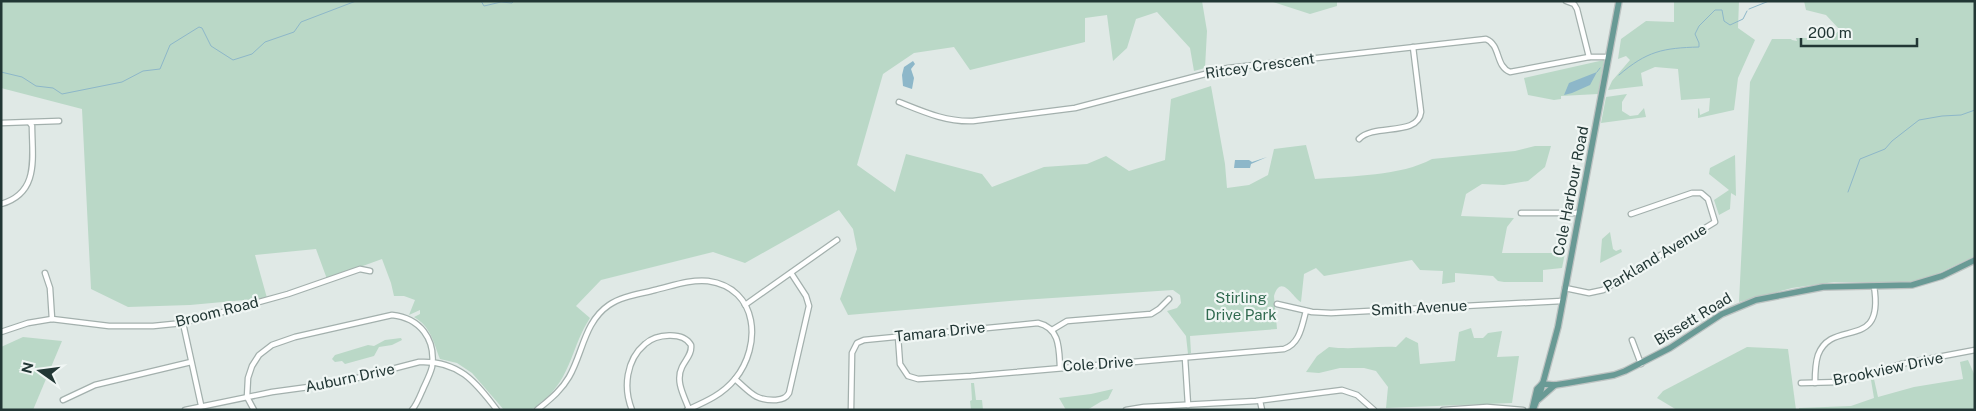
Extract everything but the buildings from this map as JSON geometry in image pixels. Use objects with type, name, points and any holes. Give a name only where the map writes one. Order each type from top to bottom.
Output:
[{"type":"main road","name":"Cole Harbour Road","points":[[1532,410],[1538,400],[1554,344],[1620,1]]},
{"type":"main road","name":"Bissett Road","points":[[1542,384],[1555,385],[1614,375],[1641,364],[1670,348],[1722,314],[1747,303],[1781,294],[1822,287],[1902,286],[1921,283],[1942,276],[1975,260]]},
{"type":"main road","name":"Cole Harbour Road","points":[[1532,410],[1537,389],[1542,384]]},
{"type":"main road","points":[[1538,400],[1555,385]]},
{"type":"street","points":[[1566,1],[1572,3],[1577,9],[1589,57]]},
{"type":"street","name":"Ritcey Crescent","points":[[899,102],[942,119],[958,122],[973,121],[1082,106],[1228,68],[1487,39],[1494,46],[1503,68],[1512,72],[1589,57],[1604,55],[1608,57]]},
{"type":"street","points":[[1359,139],[1370,132],[1412,126],[1420,119],[1421,112],[1413,47]]},
{"type":"street","points":[[1,124],[59,121]]},
{"type":"street","points":[[1,204],[13,200],[21,194],[31,178],[33,163],[32,126],[30,123]]},
{"type":"street","name":"Parkland Avenue","points":[[1565,288],[1589,294],[1603,290],[1715,222],[1708,199],[1698,193],[1631,214]]},
{"type":"street","points":[[1521,213],[1579,213]]},
{"type":"street","points":[[744,305],[837,240]]},
{"type":"street","name":"Broom Road","points":[[1,332],[28,323],[52,320],[116,326],[183,323],[288,294],[360,269],[370,271]]},
{"type":"street","points":[[735,379],[749,392],[761,399],[781,399],[787,396],[808,306],[806,296],[791,273]]},
{"type":"street","points":[[45,274],[50,288],[52,320]]},
{"type":"street","points":[[537,410],[553,397],[568,378],[592,321],[603,309],[616,301],[666,287],[702,281],[726,287],[739,297],[751,320],[752,338],[749,354],[735,379],[712,399],[688,409],[679,378],[691,347],[684,338],[671,335],[656,338],[646,343],[633,362],[628,375],[628,396],[632,410]]},
{"type":"street","points":[[1815,383],[1817,358],[1824,344],[1838,336],[1861,330],[1871,321],[1876,308],[1874,286]]},
{"type":"street","points":[[1060,367],[1058,341],[1052,330],[1062,322],[1151,314],[1169,300]]},
{"type":"street","name":"Smith Avenue","points":[[1277,304],[1331,313],[1562,301]]},
{"type":"street","name":"Cole Drive","points":[[898,336],[901,366],[905,373],[914,378],[971,376],[1286,349],[1296,340],[1306,310]]},
{"type":"street","points":[[254,410],[247,398],[248,378],[254,361],[264,350],[272,345],[295,337],[387,316],[406,317],[418,324],[430,346],[431,370],[412,410]]},
{"type":"street","points":[[183,323],[201,406]]},
{"type":"street","name":"Tamara Drive","points":[[851,410],[851,357],[854,346],[864,340],[1028,323],[1043,324],[1052,330]]},
{"type":"street","points":[[1632,340],[1641,364]]},
{"type":"street","name":"Brookview Drive","points":[[1801,383],[1841,382],[1901,364],[1975,350]]},
{"type":"street","points":[[1185,358],[1188,405]]},
{"type":"street","points":[[63,400],[95,385],[191,362]]},
{"type":"street","name":"Auburn Drive","points":[[185,410],[272,392],[338,383],[419,362],[432,362],[450,366],[465,374],[480,388],[498,410]]},
{"type":"street","points":[[1126,410],[1144,407],[1260,400],[1342,390],[1357,395],[1374,410]]},
{"type":"street","points":[[1260,400],[1262,410]]},
{"type":"street","points":[[1443,410],[1487,407],[1523,410]]},
{"type":"green space","name":"Stirling Drive Park","points":[[1,1],[1202,1],[1207,31],[1205,68],[1194,71],[1190,48],[1157,12],[1136,19],[1127,48],[1113,61],[1107,15],[1085,18],[1085,42],[970,70],[954,47],[914,53],[883,74],[857,165],[895,192],[906,154],[982,174],[992,187],[1044,167],[1087,164],[1106,156],[1129,171],[1165,160],[1171,99],[1211,86],[1225,164],[1227,188],[1249,185],[1268,175],[1274,149],[1306,145],[1315,179],[1391,172],[1420,165],[1432,159],[1515,151],[1535,146],[1551,146],[1545,167],[1528,181],[1504,185],[1482,184],[1466,194],[1461,216],[1514,218],[1507,227],[1502,253],[1565,253],[1562,268],[1543,270],[1543,282],[1504,282],[1498,281],[1493,276],[1455,273],[1455,282],[1442,284],[1443,271],[1420,270],[1412,260],[1324,276],[1316,268],[1304,274],[1301,302],[1288,289],[1280,286],[1277,289],[1274,296],[1277,329],[1190,336],[1191,353],[1188,354],[1186,336],[1167,311],[1177,308],[1181,303],[1180,295],[1173,290],[1022,300],[848,315],[840,299],[857,249],[853,229],[839,210],[745,263],[713,252],[601,280],[576,306],[590,318],[560,382],[544,400],[532,409],[504,410],[472,373],[457,363],[440,359],[428,330],[414,317],[420,314],[420,310],[409,315],[415,300],[404,296],[394,296],[382,259],[327,279],[316,249],[255,255],[267,298],[190,305],[128,307],[91,289],[82,109],[1,88]]},
{"type":"green space","points":[[1270,1],[1337,1],[1337,6],[1310,14]]},
{"type":"green space","points":[[1674,1],[1739,1],[1738,28],[1755,40],[1738,78],[1734,110],[1698,118],[1699,108],[1700,115],[1709,111],[1710,98],[1681,100],[1678,69],[1655,67],[1641,73],[1643,86],[1608,90],[1612,81],[1630,60],[1626,56],[1618,59],[1621,39],[1646,21],[1674,22]]},
{"type":"green space","points":[[1804,1],[1975,1],[1975,256],[1937,274],[1907,285],[1900,282],[1834,282],[1792,288],[1739,302],[1750,82],[1772,39],[1791,39],[1797,41],[1796,38],[1830,38],[1840,30],[1826,15],[1806,10]]},
{"type":"green space","points":[[1604,60],[1598,94],[1561,96],[1561,99],[1554,100],[1528,95],[1524,78]]},
{"type":"green space","points":[[1627,94],[1622,102],[1622,111],[1630,116],[1638,115],[1644,108],[1646,117],[1601,123],[1606,97]]},
{"type":"green space","points":[[1735,155],[1736,196],[1731,193],[1730,209],[1719,215],[1714,200],[1729,190],[1709,174],[1710,168]]},
{"type":"green space","points":[[1610,232],[1613,249],[1616,251],[1621,249],[1622,252],[1600,263],[1602,239]]},
{"type":"green space","points":[[1471,328],[1474,338],[1483,338],[1488,333],[1502,331],[1497,357],[1519,356],[1512,403],[1386,408],[1388,387],[1376,371],[1364,368],[1340,368],[1319,373],[1306,372],[1317,356],[1329,347],[1396,347],[1406,337],[1418,343],[1420,364],[1455,361],[1459,332]]},
{"type":"green space","points":[[23,337],[62,341],[33,410],[1,410],[1,347]]},
{"type":"green space","points":[[401,338],[402,340],[392,345],[379,347],[374,356],[345,364],[342,361],[335,362],[332,359],[335,355],[368,345],[374,346],[385,340]]},
{"type":"green space","points":[[1747,347],[1788,349],[1796,410],[1677,410],[1657,398],[1663,391]]},
{"type":"green space","points":[[1968,360],[1975,376],[1975,410],[1799,410],[1799,408],[1851,406],[1874,398],[1871,380],[1874,379],[1878,397],[1914,387],[1963,379],[1960,362]]},
{"type":"green space","points":[[971,383],[974,383],[976,400],[982,400],[983,410],[971,410]]},
{"type":"green space","points":[[1113,389],[1108,399],[1087,410],[1066,410],[1059,398],[1091,394]]},
{"type":"water","points":[[913,61],[915,64],[911,69],[914,78],[912,89],[903,86],[902,75],[904,67]]},
{"type":"water","points":[[1597,72],[1590,85],[1564,95],[1569,83]]},
{"type":"water","points":[[1267,157],[1251,164],[1250,168],[1234,168],[1235,160],[1249,160],[1252,162]]},
{"type":"waterway","points":[[1,72],[22,77],[36,86],[53,88],[62,94],[122,82],[143,71],[160,69],[170,45],[199,27],[202,28],[211,46],[233,60],[252,54],[265,42],[294,32],[301,22],[356,1]]},
{"type":"waterway","points":[[481,1],[484,6],[501,2],[512,3],[514,1]]},
{"type":"waterway","points":[[1749,9],[1769,1]]},
{"type":"waterway","points":[[1619,75],[1638,61],[1656,52],[1675,48],[1699,47],[1695,34],[1699,26],[1715,10],[1722,10],[1724,21],[1730,25],[1743,19],[1747,11]]},
{"type":"waterway","points":[[1597,72],[1600,68]]},
{"type":"waterway","points":[[1848,192],[1860,159],[1885,149],[1892,141],[1919,120],[1961,115],[1975,110]]}]
